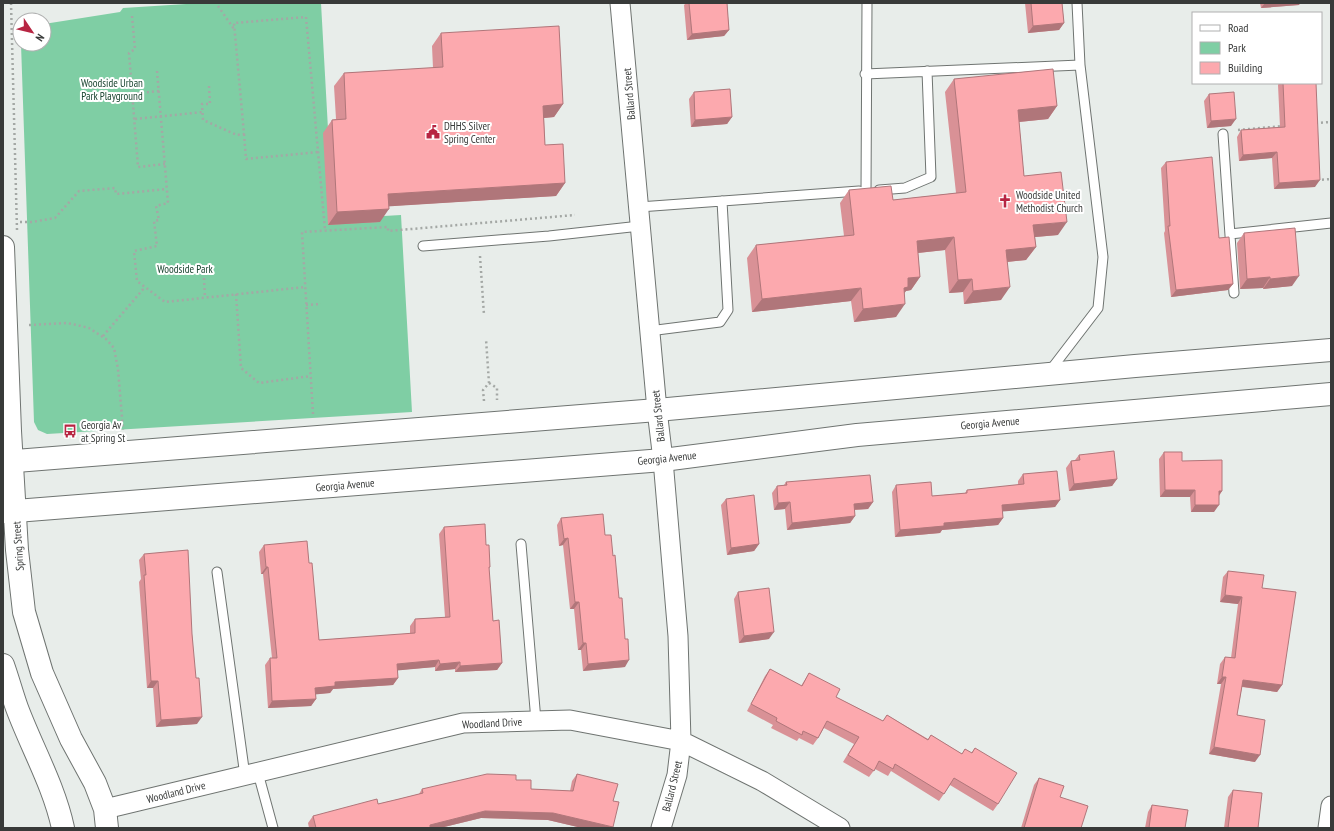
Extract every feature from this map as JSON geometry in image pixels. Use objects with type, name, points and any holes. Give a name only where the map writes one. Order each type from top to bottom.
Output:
[{"type":"main road","name":"Spring Street","points":[[3,247],[9,512],[17,550],[24,612],[42,673],[71,739],[95,784],[106,819]]},
{"type":"main road","points":[[8,462],[657,410],[1047,374],[1331,350]]},
{"type":"main road","name":"Georgia Avenue","points":[[9,512],[663,460],[857,435],[1331,394]]},
{"type":"main road","points":[[3,665],[17,709],[44,772],[63,828]]},
{"type":"street","name":"Ballard Street","points":[[620,3],[678,636],[681,742],[677,775],[661,828]]},
{"type":"street","name":"Woodland Drive","points":[[106,819],[251,774],[463,724],[570,720],[681,742],[762,781],[840,828]]},
{"type":"street","points":[[1328,828],[1331,806]]},
{"type":"lane","points":[[866,3],[866,191]]},
{"type":"lane","points":[[1047,374],[1098,308],[1103,257],[1080,65],[1077,3]]},
{"type":"lane","points":[[865,74],[1080,65]]},
{"type":"lane","points":[[639,207],[905,188],[931,177],[928,71]]},
{"type":"lane","points":[[1223,134],[1234,293]]},
{"type":"lane","points":[[650,331],[720,322],[728,310],[722,201]]},
{"type":"lane","points":[[1230,234],[1331,223]]},
{"type":"lane","points":[[423,246],[549,236],[640,226]]},
{"type":"lane","points":[[521,544],[536,721]]},
{"type":"lane","points":[[217,572],[251,774],[273,828]]},
{"type":"path","points":[[11,3],[12,27]]},
{"type":"path","points":[[218,6],[235,30]]},
{"type":"path","points":[[132,16],[135,49],[129,52],[138,167],[165,164]]},
{"type":"path","points":[[318,152],[246,159],[234,23],[306,17],[325,230]]},
{"type":"path","points":[[157,71],[168,203],[156,206],[159,220],[154,221],[157,246],[134,251],[137,281],[165,302],[305,287]]},
{"type":"path","points":[[93,88],[132,84]]},
{"type":"path","points":[[209,86],[210,104],[202,104],[203,120],[238,135],[244,134]]},
{"type":"path","points":[[132,94],[159,91]]},
{"type":"path","points":[[135,119],[203,112]]},
{"type":"path","points":[[1315,123],[1331,122]]},
{"type":"path","points":[[1237,130],[1284,126]]},
{"type":"path","points":[[1315,180],[1331,179]]},
{"type":"path","points":[[20,222],[32,222],[55,218],[79,191],[115,188],[116,194],[167,189]]},
{"type":"path","points":[[313,414],[302,232],[388,227],[388,231],[580,215]]},
{"type":"path","points":[[480,254],[484,315]]},
{"type":"path","points":[[204,278],[205,298]]},
{"type":"path","points":[[103,336],[145,287]]},
{"type":"path","points":[[236,294],[241,368],[259,382],[311,376]]},
{"type":"path","points":[[306,305],[321,304]]},
{"type":"path","points":[[23,325],[72,324],[89,328],[103,336],[114,348],[118,369],[123,430]]},
{"type":"path","points":[[484,402],[483,390],[489,383],[486,339]]},
{"type":"path","points":[[489,383],[497,388],[498,400]]},
{"type":"green space","name":"Woodside Park","points":[[202,3],[321,3],[333,219],[401,215],[412,412],[47,434],[38,430],[34,422],[21,52],[52,52],[52,23],[120,12],[123,8]]},
{"type":"building","points":[[689,3],[727,3],[729,30],[692,34]]},
{"type":"building","points":[[1031,3],[1062,3],[1064,23],[1033,26]]},
{"type":"building","name":"DHHS Silver Spring Center","points":[[559,26],[563,104],[543,106],[545,145],[563,144],[565,183],[388,194],[389,209],[337,212],[332,120],[346,119],[344,73],[443,67],[441,33]]},
{"type":"building","name":"Woodside United Methodist Church","points":[[1053,69],[1057,106],[1018,110],[1024,176],[1061,172],[1067,222],[1033,225],[1036,247],[1006,250],[1010,287],[973,291],[972,279],[958,280],[954,237],[917,241],[920,277],[908,278],[908,287],[904,288],[905,304],[863,309],[861,288],[762,299],[756,245],[854,235],[849,190],[891,186],[893,200],[966,192],[954,79]]},
{"type":"building","points":[[1283,84],[1316,84],[1320,180],[1279,183],[1277,152],[1243,155],[1241,130],[1285,127]]},
{"type":"building","points":[[730,89],[732,117],[695,120],[694,92]]},
{"type":"building","points":[[1234,92],[1236,119],[1211,121],[1209,94]]},
{"type":"building","points":[[1212,157],[1219,238],[1229,237],[1233,284],[1176,290],[1168,226],[1170,226],[1166,162]]},
{"type":"building","points":[[1295,228],[1299,276],[1270,279],[1270,277],[1247,279],[1244,233]]},
{"type":"building","points":[[1114,451],[1117,479],[1074,484],[1071,461],[1080,460],[1079,455]]},
{"type":"building","points":[[1164,452],[1182,452],[1182,461],[1222,460],[1222,491],[1219,491],[1219,505],[1195,505],[1195,490],[1165,490]]},
{"type":"building","points":[[1057,471],[1060,500],[1002,505],[1003,518],[944,523],[944,526],[900,530],[896,485],[931,482],[932,496],[967,493],[967,490],[1024,484],[1023,474]]},
{"type":"building","points":[[870,475],[873,502],[854,504],[855,516],[792,523],[790,502],[778,503],[777,486],[787,485],[786,482]]},
{"type":"building","points":[[754,495],[759,544],[731,548],[726,499]]},
{"type":"building","points":[[603,514],[605,535],[611,535],[613,556],[615,555],[619,598],[622,598],[625,639],[628,639],[629,660],[588,664],[586,643],[583,643],[579,602],[575,602],[568,538],[564,539],[561,518]]},
{"type":"building","points":[[485,524],[486,545],[489,545],[493,621],[499,620],[502,663],[460,666],[460,662],[440,664],[439,660],[397,664],[398,678],[335,682],[335,686],[315,688],[316,699],[272,701],[270,658],[277,658],[268,567],[266,567],[264,545],[307,541],[309,563],[312,563],[319,640],[415,633],[415,619],[450,617],[444,527]]},
{"type":"building","points":[[188,550],[192,634],[196,678],[199,678],[202,717],[161,720],[158,681],[151,681],[144,554]]},
{"type":"building","points":[[1228,571],[1264,575],[1262,588],[1296,592],[1282,685],[1243,680],[1237,715],[1265,720],[1260,755],[1214,747],[1226,677],[1222,677],[1225,657],[1235,658],[1242,597],[1225,595]]},
{"type":"building","points":[[769,588],[774,632],[744,636],[738,592]]},
{"type":"building","points":[[770,669],[802,686],[809,673],[840,689],[836,697],[883,721],[887,715],[928,740],[931,735],[962,754],[965,749],[972,753],[975,748],[1017,773],[998,804],[954,778],[944,794],[895,764],[893,769],[879,761],[874,771],[848,755],[859,737],[827,721],[818,738],[803,731],[802,735],[776,721],[777,718],[751,704]]},
{"type":"building","points":[[487,774],[516,775],[516,780],[531,780],[531,789],[573,791],[577,774],[618,784],[613,801],[619,802],[613,827],[553,813],[485,811],[430,825],[430,828],[316,828],[313,816],[377,799],[378,804],[399,799],[423,793],[422,789]]},
{"type":"building","points":[[1039,778],[1064,786],[1060,797],[1088,806],[1081,828],[1024,828]]},
{"type":"building","points":[[1233,790],[1262,793],[1258,828],[1228,828]]},
{"type":"building","points":[[1152,805],[1188,810],[1185,828],[1149,828]]},
{"type":"place","name":"DHHS Silver Spring Center","points":[[433,132]]},
{"type":"place","name":"Woodside United Methodist Church","points":[[1005,201]]},
{"type":"place","name":"Georgia Av at Spring St","points":[[70,431]]},
{"type":"park label","name":"Woodside Urban Park Playground","points":[[112,89]]}]
